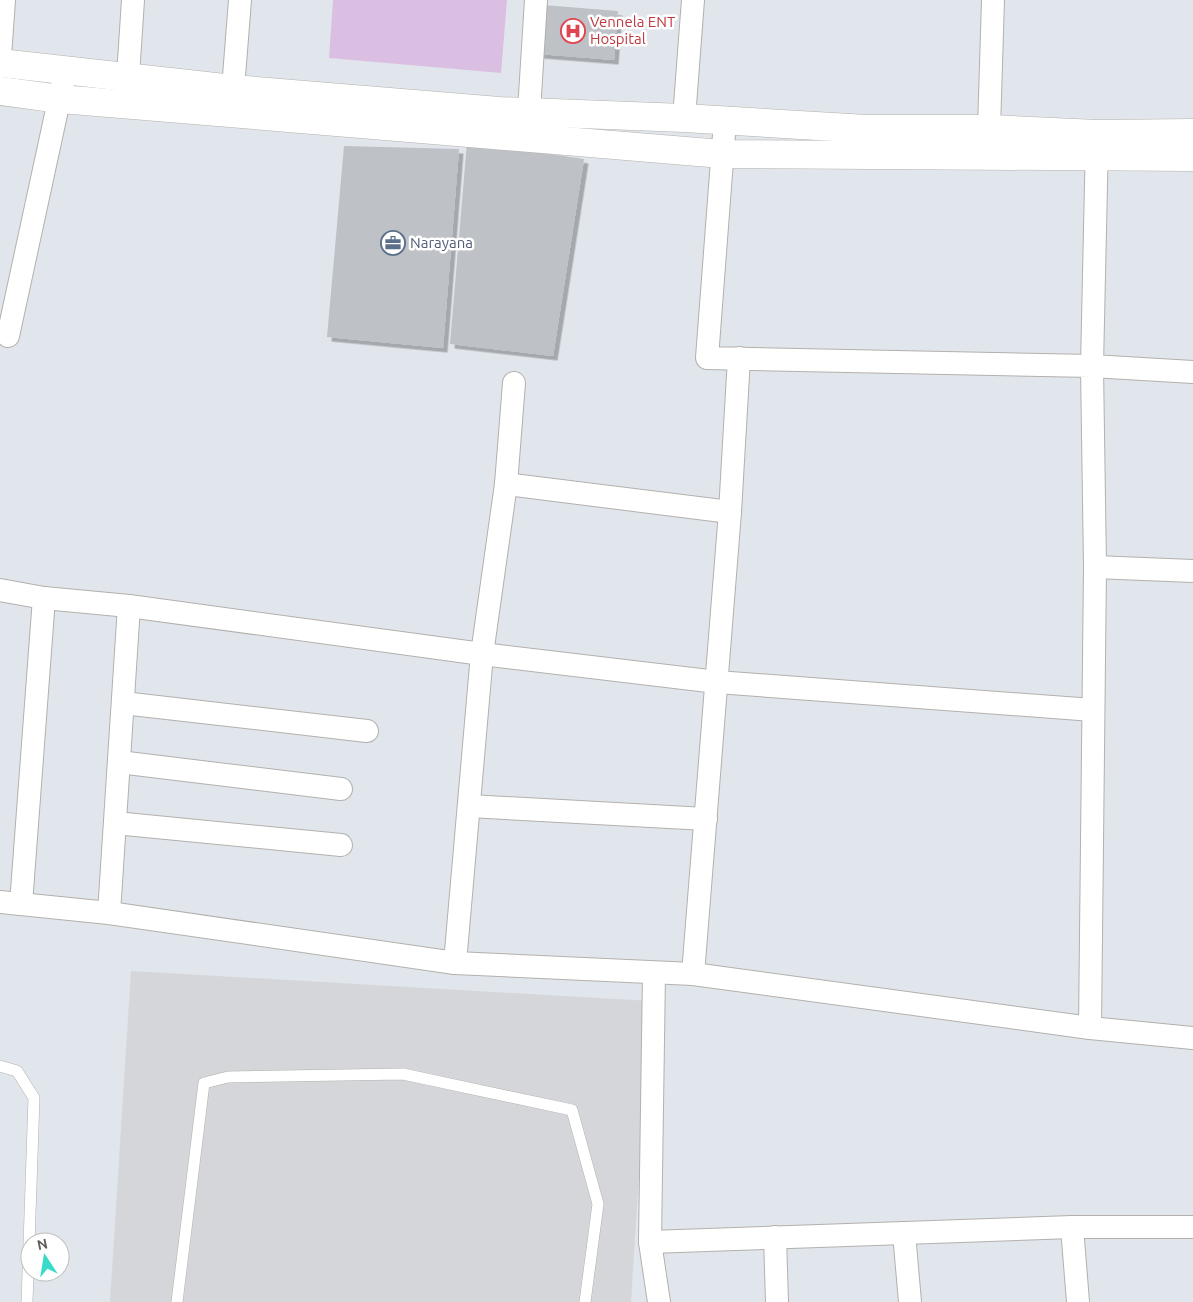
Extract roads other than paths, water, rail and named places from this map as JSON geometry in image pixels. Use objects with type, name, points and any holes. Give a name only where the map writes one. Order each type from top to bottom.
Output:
[{"type":"street","points":[[0,56],[4,0]]},
{"type":"street","points":[[128,76],[134,0]]},
{"type":"street","points":[[233,89],[240,0]]},
{"type":"street","points":[[528,111],[536,0]]},
{"type":"street","points":[[684,118],[693,0]]},
{"type":"street","points":[[989,129],[993,0]]},
{"type":"street","points":[[0,63],[65,72],[128,76],[233,89],[528,111],[867,128],[989,129],[1097,146],[1193,158]]},
{"type":"street","points":[[8,336],[65,72]]},
{"type":"street","points":[[0,91],[60,99],[722,154],[1097,146],[1193,133]]},
{"type":"street","points":[[725,121],[706,358],[1092,366],[1193,372]]},
{"type":"street","points":[[1090,1028],[1095,567],[1092,366],[1097,146]]},
{"type":"street","points":[[693,974],[730,512],[738,358]]},
{"type":"street","points":[[455,963],[482,654],[506,484],[514,383]]},
{"type":"street","points":[[506,484],[730,512]]},
{"type":"street","points":[[1095,567],[1193,571]]},
{"type":"street","points":[[0,590],[44,598],[129,606],[482,654],[717,682],[1093,710]]},
{"type":"street","points":[[44,598],[11,903],[109,913],[455,963],[693,974],[1090,1028],[1193,1038]]},
{"type":"street","points":[[109,913],[129,606]]},
{"type":"street","points":[[123,703],[367,731]]},
{"type":"street","points":[[119,762],[341,789]]},
{"type":"street","points":[[469,806],[706,819]]},
{"type":"street","points":[[115,823],[341,845]]},
{"type":"street","points":[[654,973],[650,1242],[659,1302]]},
{"type":"street","points":[[650,1242],[1072,1228],[1193,1227]]},
{"type":"street","points":[[1072,1228],[1078,1302]]},
{"type":"street","points":[[904,1233],[910,1302]]},
{"type":"street","points":[[775,1237],[777,1302]]},
{"type":"lane","points":[[0,1066],[17,1071],[34,1098],[28,1302]]},
{"type":"lane","points":[[177,1302],[204,1083],[228,1077],[403,1074],[572,1110],[598,1204],[585,1302]]},
{"type":"place","name":"Vennela ENT Hospital","points":[[573,31]]},
{"type":"place","name":"Narayana","points":[[393,243]]}]
